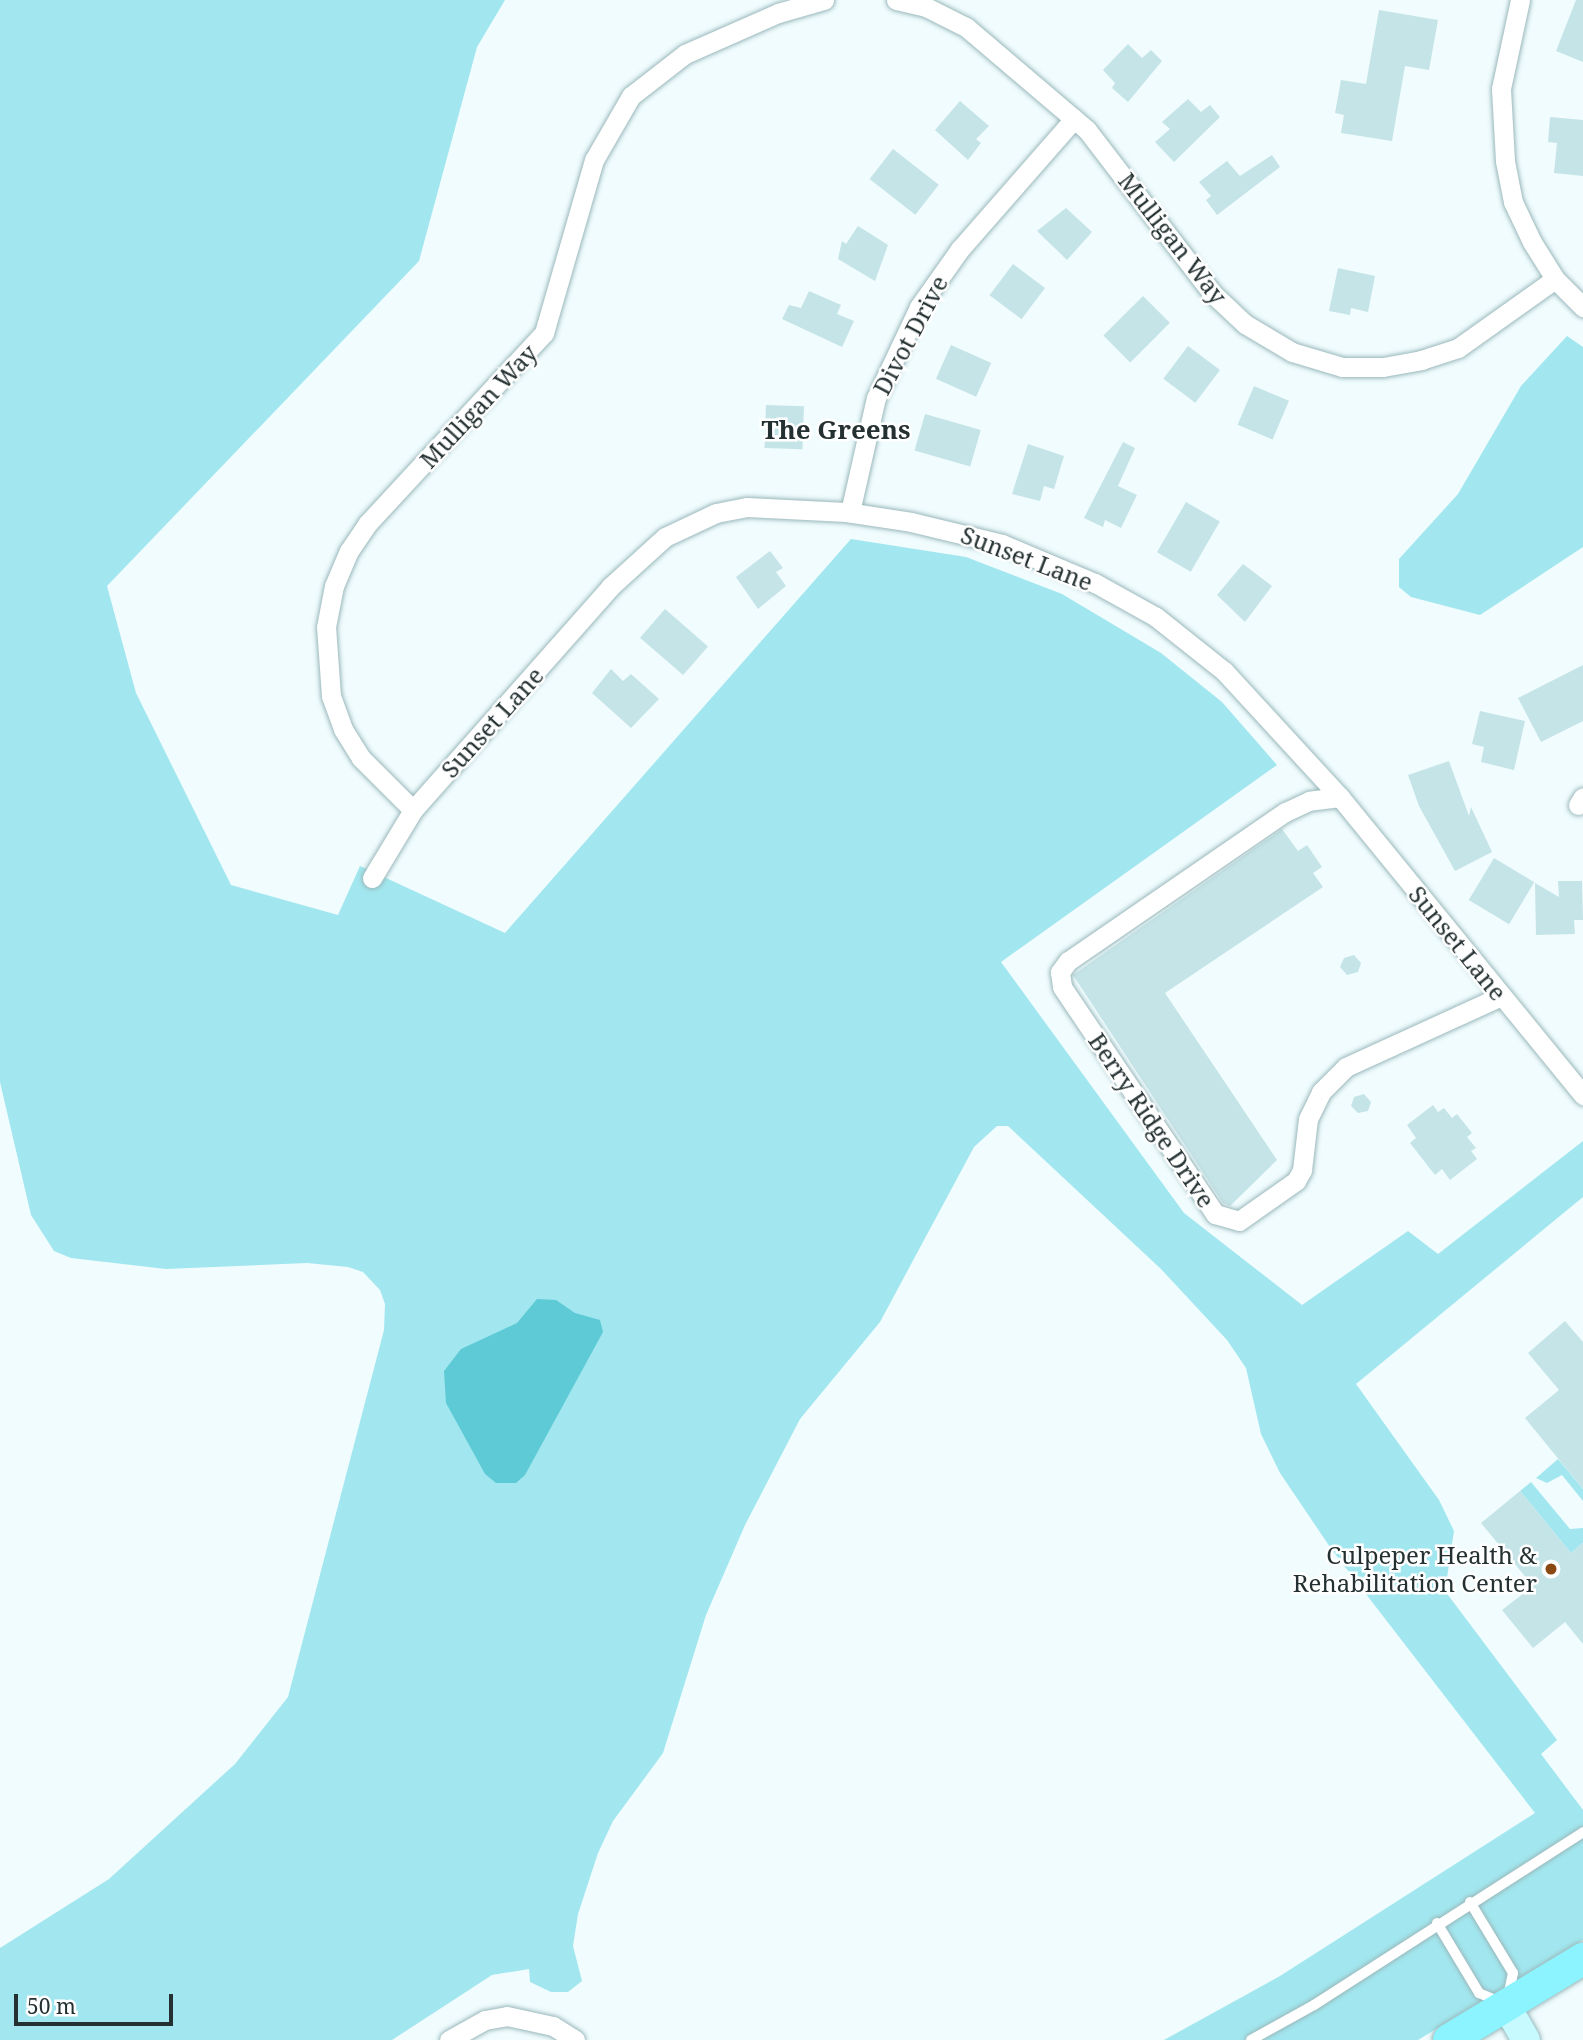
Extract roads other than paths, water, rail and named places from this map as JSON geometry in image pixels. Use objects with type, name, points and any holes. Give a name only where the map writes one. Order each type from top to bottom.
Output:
[{"type":"main road","points":[[1449,2040],[1583,1959]]},
{"type":"street","name":"Mulligan Way","points":[[413,810],[361,758],[343,729],[331,696],[326,627],[334,586],[349,551],[368,523],[544,334],[594,160],[631,96],[685,54],[778,13],[824,0]]},
{"type":"street","name":"Mulligan Way","points":[[896,0],[926,7],[966,27],[1074,119],[1098,141],[1212,293],[1258,334],[1312,360],[1342,367],[1383,367],[1442,354],[1471,340],[1555,279]]},
{"type":"street","points":[[1520,0],[1501,89],[1504,161],[1513,202],[1555,279],[1583,307]]},
{"type":"street","name":"Divot Drive","points":[[850,512],[876,398],[919,307],[960,249],[1074,119]]},
{"type":"street","name":"Sunset Lane","points":[[372,878],[413,810],[610,587],[666,537],[732,509],[850,512],[944,528],[1002,544],[1095,583],[1156,617],[1224,671],[1340,797],[1583,1095]]},
{"type":"street","name":"Berry Ridge Drive","points":[[1340,797],[1321,798],[1285,812],[1068,961],[1060,972],[1062,987],[1215,1214],[1239,1221],[1286,1190],[1301,1170],[1304,1133],[1312,1110],[1338,1074],[1359,1059],[1502,996]]},
{"type":"street","points":[[1506,2005],[1526,2040]]},
{"type":"street","points":[[449,2040],[485,2020],[507,2016],[553,2026],[575,2040]]},
{"type":"lane","points":[[1251,2040],[1314,2005],[1437,1923],[1583,1832]]},
{"type":"lane","points":[[1437,1923],[1479,1993],[1506,2005],[1513,1973],[1470,1902]]},
{"type":"place","name":"Culpeper Health & Rehabilitation Center","points":[[1551,1569]]},
{"type":"district","name":"The Greens","points":[[836,430]]}]
